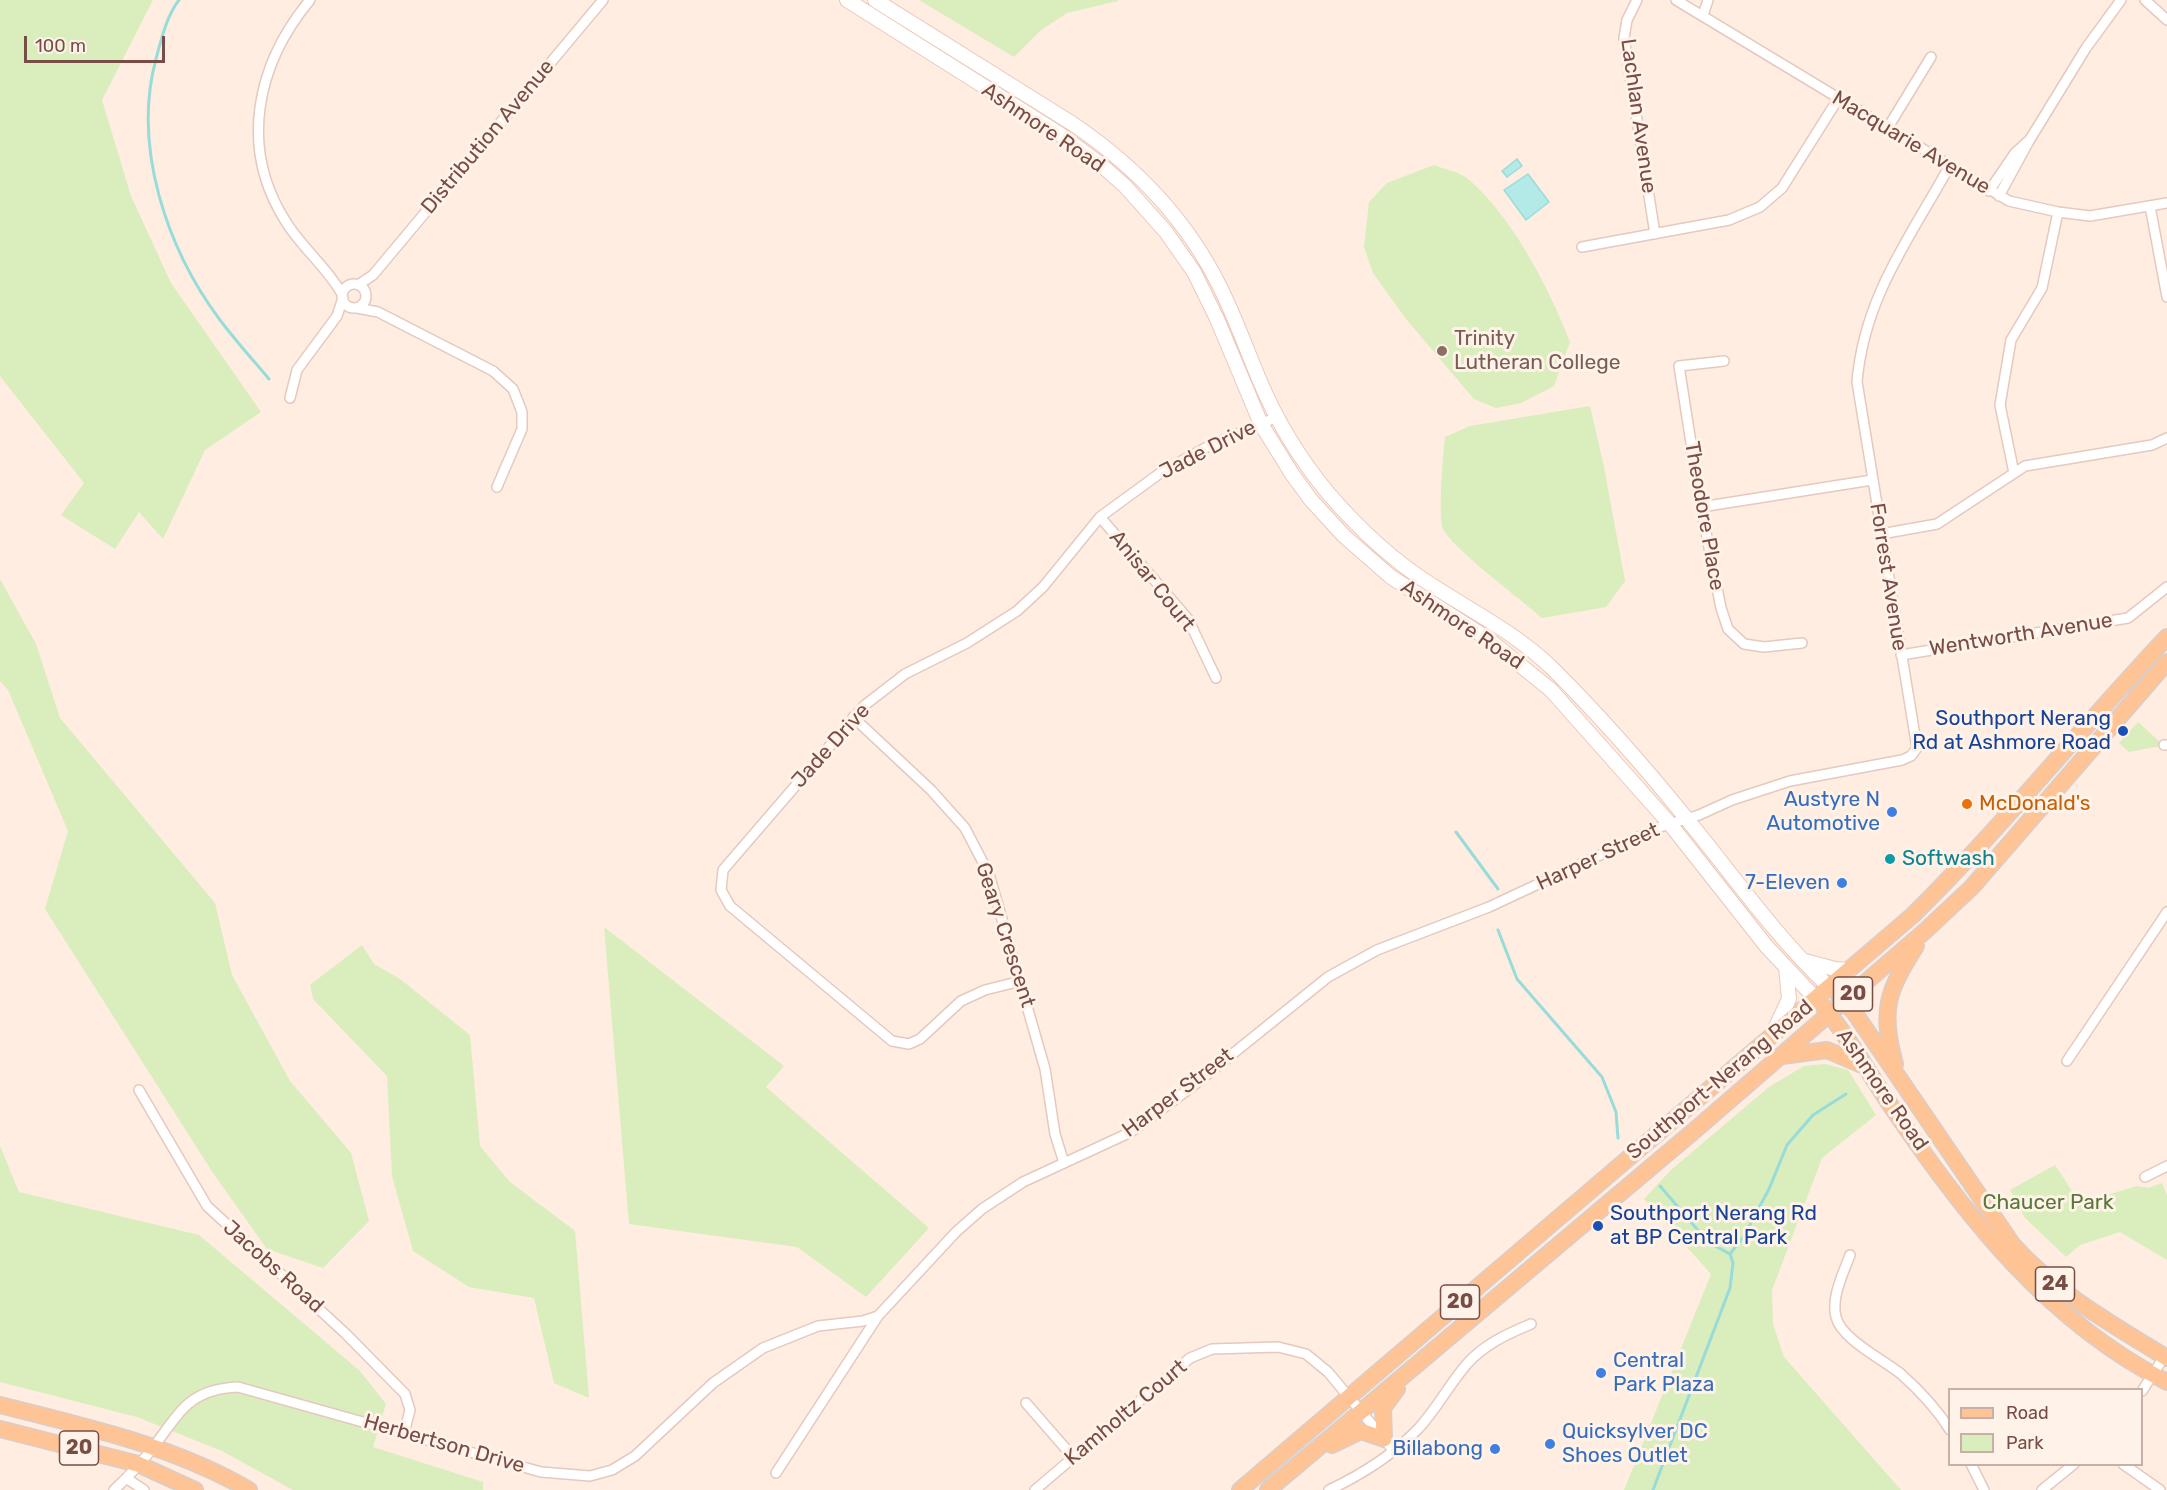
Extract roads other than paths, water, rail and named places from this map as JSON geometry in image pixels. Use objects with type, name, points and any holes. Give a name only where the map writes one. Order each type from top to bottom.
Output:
[{"type":"main road","name":"Ashmore Road","points":[[847,0],[1058,133],[1125,186],[1166,232],[1194,272],[1217,319],[1261,424],[1292,474],[1344,536],[1391,578],[1488,639],[1522,665],[1566,706],[1670,824],[1729,903],[1829,1014],[1896,1113],[1994,1246],[2051,1302],[2097,1338],[2160,1379]]},
{"type":"main road","name":"Ashmore Road","points":[[875,0],[1073,124],[1100,143],[1149,187],[1185,228],[1210,267],[1235,318],[1276,417],[1314,476],[1366,535],[1432,586],[1502,627],[1550,666],[1644,767],[1774,930],[1845,1002],[1897,1072],[2013,1245],[2032,1266],[2061,1289],[2166,1357]]},
{"type":"main road","name":"Southport-Nerang Road","points":[[1240,1490],[1913,915],[1964,864],[2167,637]]},
{"type":"main road","name":"Southport-Nerang Road","points":[[1268,1490],[1845,1002],[1925,931],[1972,887],[2167,662]]},
{"type":"main road","points":[[1897,1072],[1888,1039],[1887,1006],[1901,970],[1925,931]]},
{"type":"main road","points":[[1803,960],[1835,969],[1850,969]]},
{"type":"main road","points":[[1771,1037],[1788,999],[1786,967]]},
{"type":"main road","points":[[1779,1057],[1827,1050],[1865,1066]]},
{"type":"main road","points":[[1311,1454],[1355,1432],[1366,1432],[1384,1439],[1383,1408],[1390,1395],[1404,1383],[1407,1372]]},
{"type":"main road","name":"20","points":[[0,1405],[154,1446],[201,1465],[249,1490]]},
{"type":"main road","name":"20","points":[[0,1429],[138,1464],[195,1490]]},
{"type":"street","points":[[310,0],[285,33],[266,75],[259,110],[260,141],[269,186],[283,218],[334,279],[346,305],[378,312],[493,371],[513,389],[522,412],[522,429],[497,487]]},
{"type":"street","name":"Distribution Avenue","points":[[361,289],[603,0]]},
{"type":"street","name":"Lachlan Avenue","points":[[1637,0],[1627,20],[1624,38],[1655,234]]},
{"type":"street","name":"Macquarie Avenue","points":[[1676,0],[1693,4],[1703,15],[1949,167],[2009,201],[2058,212],[2090,216],[2167,203]]},
{"type":"street","points":[[1703,15],[1708,0]]},
{"type":"street","points":[[1999,196],[2029,141],[2086,48],[2121,0]]},
{"type":"street","points":[[2145,0],[2167,20]]},
{"type":"street","points":[[1887,129],[1931,57]]},
{"type":"street","points":[[1582,247],[1729,220],[1760,207],[1782,188],[1838,99]]},
{"type":"street","points":[[1989,191],[2015,153],[2029,141]]},
{"type":"street","name":"Forrest Avenue","points":[[1670,824],[1773,785],[1902,760],[1911,756],[1917,748],[1857,382],[1860,347],[1877,295],[1949,167]]},
{"type":"street","points":[[2150,206],[2167,297]]},
{"type":"street","points":[[2014,473],[2000,405],[2001,394],[2011,340],[2042,288],[2058,212]]},
{"type":"street","points":[[334,279],[361,289],[378,312]]},
{"type":"street","points":[[290,398],[297,370],[337,316],[346,287],[361,289]]},
{"type":"street","points":[[337,316],[364,303],[361,289]]},
{"type":"street","name":"Theodore Place","points":[[1724,361],[1679,366],[1701,507],[1721,608],[1728,629],[1744,644],[1764,647],[1802,643]]},
{"type":"street","name":"Jade Drive","points":[[1021,981],[985,990],[961,1001],[920,1039],[909,1044],[892,1041],[730,906],[721,890],[723,870],[853,717],[905,674],[967,643],[1017,611],[1043,587],[1101,517],[1163,471],[1209,446],[1276,417]]},
{"type":"street","points":[[1881,534],[1937,524],[2025,466],[2152,445],[2167,438]]},
{"type":"street","points":[[1701,507],[1872,480]]},
{"type":"street","name":"Anisar Court","points":[[1101,517],[1188,619],[1216,678]]},
{"type":"street","name":"Wentworth Avenue","points":[[1901,655],[2128,618],[2167,588]]},
{"type":"street","name":"Geary Crescent","points":[[853,717],[931,790],[965,828],[989,874],[1045,1069],[1055,1134],[1064,1163]]},
{"type":"street","name":"Harper Street","points":[[776,1473],[878,1316],[956,1232],[982,1209],[1023,1182],[1123,1137],[1160,1112],[1312,988],[1343,968],[1377,950],[1490,907],[1670,824]]},
{"type":"street","points":[[2067,1061],[2167,912]]},
{"type":"street","name":"Jacobs Road","points":[[139,1090],[207,1206],[346,1334],[405,1394],[410,1410],[405,1433]]},
{"type":"street","points":[[2145,1177],[2167,1166]]},
{"type":"street","points":[[1850,1255],[1834,1301],[1836,1319],[1846,1334],[1901,1374],[1940,1415],[1948,1427]]},
{"type":"street","name":"Herbertson Drive","points":[[114,1490],[154,1446],[177,1413],[189,1401],[225,1387],[238,1387],[541,1472],[590,1476],[612,1470],[635,1456],[737,1364],[784,1337],[830,1323],[863,1321],[878,1316]]},
{"type":"street","points":[[1329,1490],[1365,1473],[1394,1451],[1421,1425],[1470,1361],[1500,1338],[1531,1324]]},
{"type":"street","name":"Kamholtz Court","points":[[1035,1490],[1190,1358],[1212,1349],[1278,1347],[1306,1354],[1324,1367],[1394,1451]]},
{"type":"street","points":[[2143,1390],[2160,1379],[2166,1357]]},
{"type":"street","points":[[1026,1403],[1073,1457]]},
{"type":"street","points":[[1972,1466],[1984,1490]]},
{"type":"street","points":[[2042,1490],[2072,1466]]},
{"type":"street","points":[[2125,1466],[2160,1490]]},
{"type":"street","points":[[126,1478],[144,1490]]},
{"type":"water","points":[[1517,159],[1522,166],[1507,177],[1502,171]]},
{"type":"water","points":[[1528,174],[1549,202],[1526,220],[1504,190]]},
{"type":"waterway","points":[[179,0],[162,36],[150,93],[148,127],[159,196],[184,262],[201,292],[226,327],[269,379]]},
{"type":"waterway","points":[[1456,832],[1498,889]]},
{"type":"waterway","points":[[1498,930],[1517,979],[1602,1077],[1616,1112],[1618,1138]]},
{"type":"waterway","points":[[1730,1254],[1744,1236],[1769,1189],[1787,1145],[1813,1115],[1846,1094]]},
{"type":"waterway","points":[[1653,1490],[1730,1288],[1733,1263],[1730,1254],[1708,1242],[1660,1186]]},
{"type":"place","name":"Trinity Lutheran College","points":[[1442,351]]},
{"type":"place","name":"Southport Nerang Rd at Ashmore Road","points":[[2123,731]]},
{"type":"place","name":"McDonald's","points":[[1967,804]]},
{"type":"place","name":"Austyre N Automotive","points":[[1892,812]]},
{"type":"place","name":"Softwash","points":[[1890,859]]},
{"type":"place","name":"7-Eleven","points":[[1842,883]]},
{"type":"place","name":"Southport Nerang Rd at BP Central Park","points":[[1598,1226]]},
{"type":"place","name":"Central Park Plaza","points":[[1601,1373]]},
{"type":"place","name":"Quicksylver DC Shoes Outlet","points":[[1550,1444]]},
{"type":"place","name":"Billabong","points":[[1495,1449]]},
{"type":"park label","name":"Chaucer Park","points":[[2048,1203]]}]
